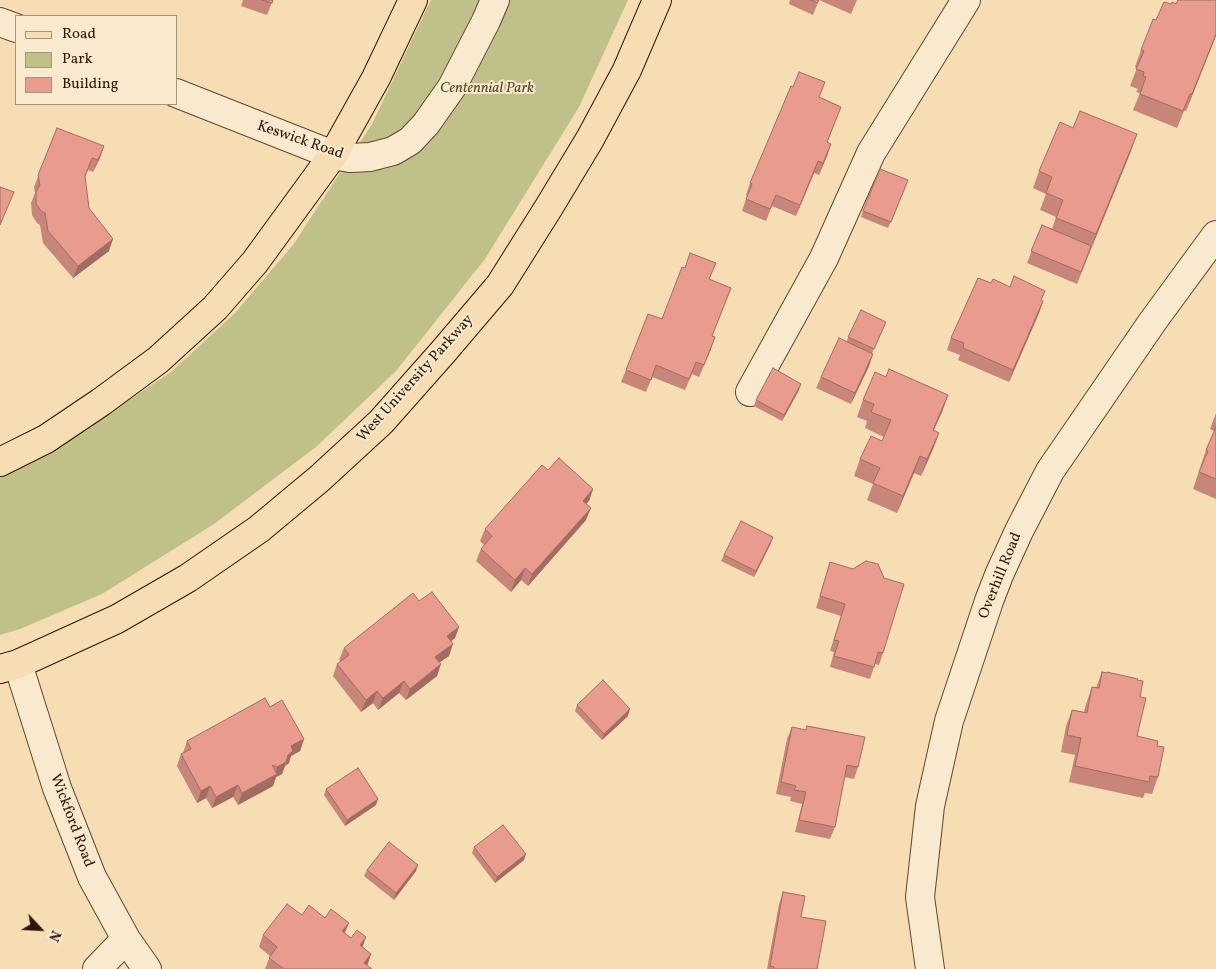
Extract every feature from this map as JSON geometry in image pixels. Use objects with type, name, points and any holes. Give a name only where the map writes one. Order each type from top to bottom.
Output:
[{"type":"main road","points":[[0,462],[46,439],[101,402],[158,360],[215,308],[255,262],[332,155],[376,78],[413,0]]},
{"type":"main road","name":"West University Parkway","points":[[9,666],[117,619],[188,578],[259,529],[319,479],[381,422],[500,285],[590,139],[627,70],[657,0]]},
{"type":"street","name":"Keswick Road","points":[[178,94],[332,155],[350,158],[370,157],[393,151],[410,141],[426,124],[452,87],[495,0]]},
{"type":"street","points":[[750,392],[824,258],[871,153],[966,0]]},
{"type":"street","points":[[0,22],[15,28]]},
{"type":"street","name":"Overhill Road","points":[[930,969],[920,898],[930,806],[949,721],[989,600],[1019,531],[1050,471],[1153,320],[1216,235]]},
{"type":"street","name":"Wickford Road","points":[[9,666],[92,877],[126,940],[146,969]]},
{"type":"street","points":[[98,969],[126,940]]},
{"type":"green space","name":"Centennial Park","points":[[431,0],[628,0],[579,107],[485,259],[396,371],[316,447],[214,524],[102,594],[20,629],[0,635],[0,474],[83,431],[171,372],[234,314],[293,245],[372,124]]},
{"type":"building","points":[[262,0],[273,0],[272,3]]},
{"type":"building","points":[[1178,0],[1216,0],[1216,34],[1192,94],[1190,94],[1183,111],[1140,94],[1146,77],[1143,76],[1144,72],[1136,69],[1144,51],[1141,50],[1153,19],[1156,20],[1164,2],[1176,4]]},
{"type":"building","points":[[799,72],[825,82],[819,97],[841,107],[827,142],[831,144],[823,163],[818,161],[800,205],[776,195],[770,209],[746,199],[752,184],[750,183],[791,86],[793,87]]},
{"type":"building","points":[[1080,111],[1137,134],[1096,234],[1056,218],[1063,200],[1046,193],[1052,177],[1039,171],[1060,122],[1073,128]]},
{"type":"building","points":[[57,128],[104,146],[98,160],[92,158],[85,176],[89,208],[113,239],[78,266],[48,231],[45,213],[36,204],[36,192],[40,185],[38,175]]},
{"type":"building","points":[[880,169],[908,180],[891,222],[863,211]]},
{"type":"building","points":[[0,187],[14,192],[0,225]]},
{"type":"building","points":[[1042,225],[1091,246],[1081,272],[1031,251]]},
{"type":"building","points":[[690,253],[716,263],[709,279],[731,288],[712,336],[715,337],[704,365],[696,362],[689,379],[656,365],[651,380],[626,370],[648,314],[662,319],[682,267],[685,268]]},
{"type":"building","points":[[1014,276],[1045,291],[1041,300],[1043,301],[1013,370],[963,348],[964,343],[951,338],[978,278],[991,283],[993,279],[1010,287]]},
{"type":"building","points":[[861,310],[886,322],[874,349],[848,337]]},
{"type":"building","points":[[839,338],[873,354],[855,393],[821,377]]},
{"type":"building","points":[[773,368],[801,384],[784,415],[756,400]]},
{"type":"building","points":[[889,369],[948,395],[933,430],[939,433],[927,459],[920,456],[903,496],[873,483],[880,468],[860,459],[871,436],[882,441],[891,420],[871,412],[874,404],[863,400],[875,372],[886,377]]},
{"type":"building","points":[[1216,427],[1216,479],[1199,472]]},
{"type":"building","points":[[559,458],[593,489],[583,501],[591,508],[532,574],[525,568],[515,580],[481,549],[492,536],[485,529],[542,465],[548,470]]},
{"type":"building","points":[[741,521],[773,537],[756,571],[724,555]]},
{"type":"building","points":[[866,561],[878,564],[884,578],[904,584],[883,653],[878,652],[874,667],[834,656],[839,641],[834,640],[845,604],[820,596],[830,562],[853,569]]},
{"type":"building","points":[[432,592],[459,627],[447,636],[453,644],[435,657],[441,664],[410,689],[404,681],[383,698],[377,691],[366,700],[337,664],[349,655],[344,648],[413,593],[419,601]]},
{"type":"building","points":[[1102,672],[1143,681],[1140,697],[1146,698],[1137,736],[1158,741],[1157,746],[1164,747],[1158,777],[1150,776],[1149,782],[1075,766],[1081,738],[1067,735],[1072,710],[1087,713],[1092,687],[1099,688]]},
{"type":"building","points":[[603,680],[630,709],[604,734],[577,705]]},
{"type":"building","points":[[265,698],[270,707],[282,700],[304,739],[291,746],[293,751],[288,755],[286,762],[277,767],[272,765],[277,774],[242,793],[238,785],[216,797],[210,786],[201,791],[181,754],[191,749],[187,741]]},
{"type":"building","points":[[807,726],[865,737],[858,767],[847,765],[835,827],[799,820],[806,792],[794,790],[796,786],[781,782],[792,727],[806,730]]},
{"type":"building","points":[[358,768],[378,799],[347,820],[326,789]]},
{"type":"building","points":[[503,825],[526,854],[497,877],[474,847]]},
{"type":"building","points":[[389,842],[418,865],[396,893],[367,870]]},
{"type":"building","points":[[783,892],[805,896],[801,917],[826,921],[817,969],[774,969],[774,967],[770,966]]},
{"type":"building","points":[[287,904],[302,915],[309,905],[325,918],[331,909],[349,923],[342,931],[351,938],[357,930],[366,937],[360,945],[371,954],[364,963],[372,969],[284,969],[269,958],[277,947],[263,935]]}]
